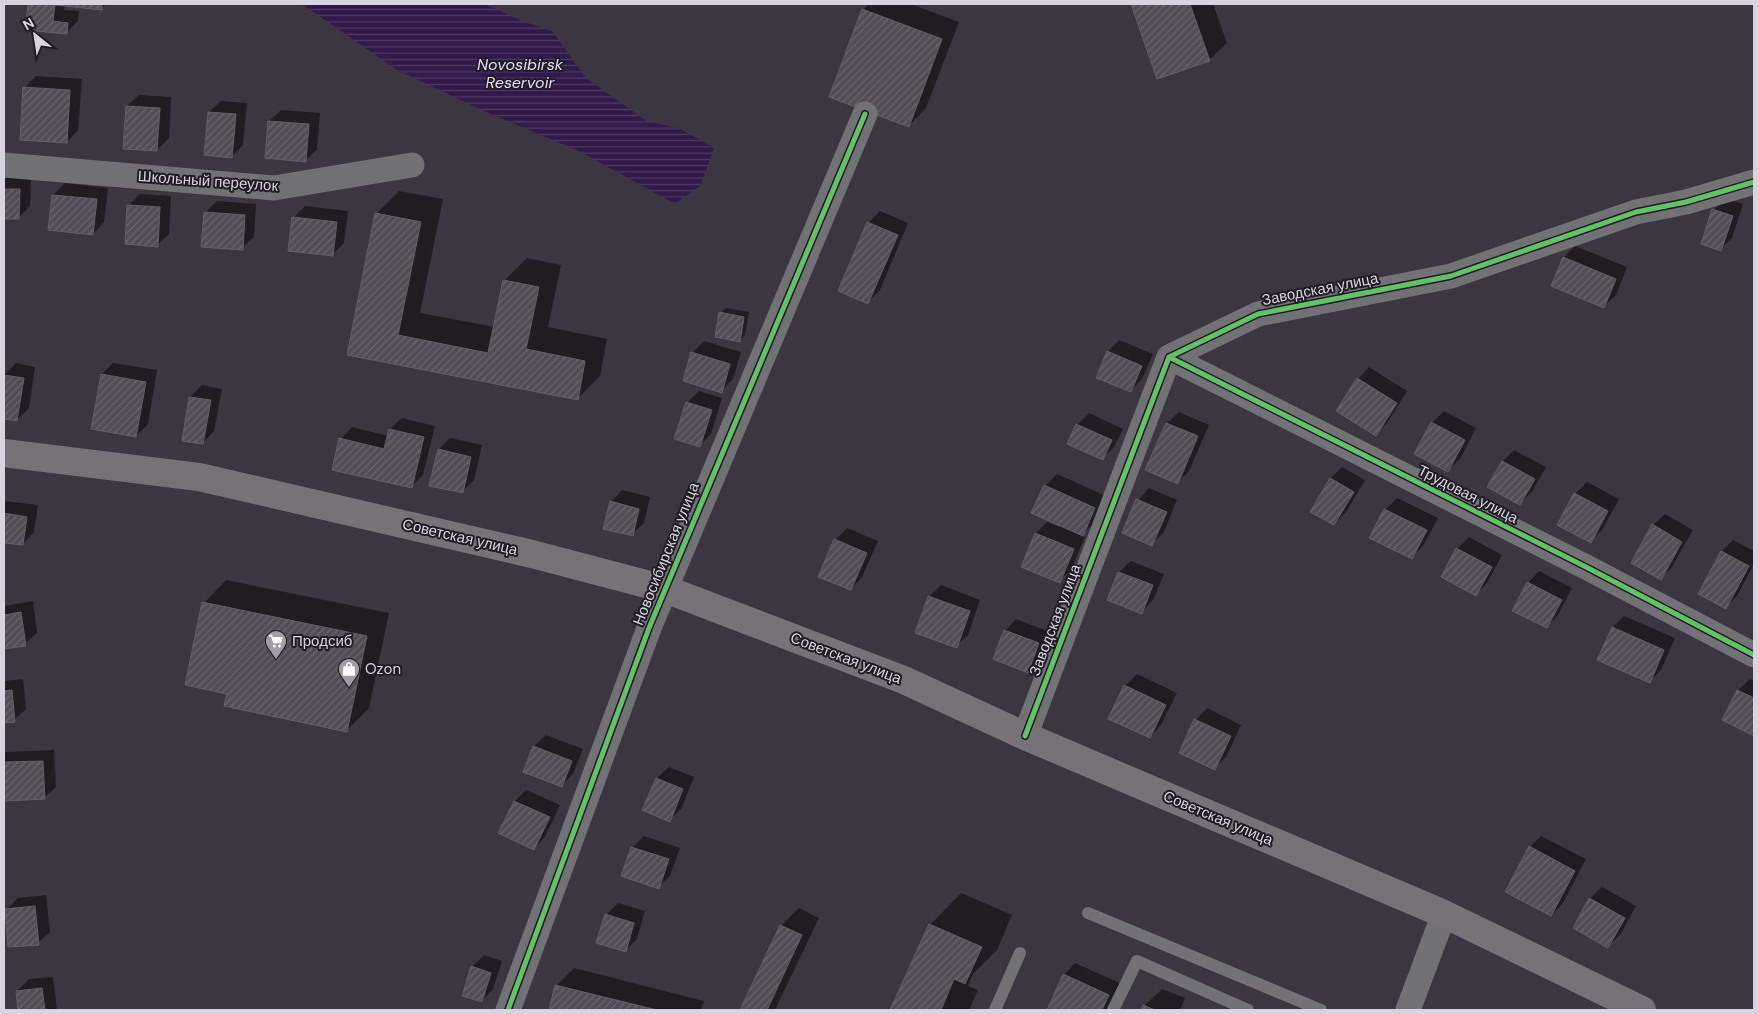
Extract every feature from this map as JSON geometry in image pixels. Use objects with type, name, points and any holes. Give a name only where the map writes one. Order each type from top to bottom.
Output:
[{"type":"main road","name":"Советская улица","points":[[4,453],[199,477],[532,554],[665,589],[904,680],[1025,736],[1444,914],[1642,1010]]},
{"type":"street","name":"Новосибирская улица","points":[[508,1010],[645,638],[865,114]]},
{"type":"street","name":"Школьный переулок","points":[[4,165],[274,188],[412,165]]},
{"type":"street","name":"Заводская улица","points":[[1025,736],[1169,357],[1258,314],[1450,276],[1636,212],[1686,202],[1754,182]]},
{"type":"street","name":"Трудовая улица","points":[[1169,357],[1588,568],[1754,655]]},
{"type":"street","points":[[1408,1010],[1444,914]]},
{"type":"lane","points":[[1088,913],[1321,1010]]},
{"type":"lane","points":[[996,1010],[1020,953]]},
{"type":"lane","points":[[1113,1010],[1137,961],[1248,1010]]},
{"type":"water","name":"Novosibirsk Reservoir","points":[[302,4],[485,4],[522,21],[552,31],[586,78],[648,122],[679,128],[714,148],[701,185],[675,204],[579,151],[488,113],[397,70]]},
{"type":"building","points":[[28,4],[102,4],[102,10],[55,5],[53,21],[68,23],[67,34],[25,30]]},
{"type":"building","points":[[1131,4],[1190,4],[1210,61],[1157,79]]},
{"type":"building","points":[[862,9],[942,39],[909,127],[829,97]]},
{"type":"building","points":[[23,87],[70,90],[67,143],[20,140]]},
{"type":"building","points":[[126,106],[160,108],[157,151],[123,149]]},
{"type":"building","points":[[208,112],[236,114],[232,158],[204,155]]},
{"type":"building","points":[[268,121],[309,124],[306,162],[265,158]]},
{"type":"building","points":[[4,189],[20,189],[19,219],[4,219]]},
{"type":"building","points":[[52,195],[97,199],[93,235],[48,230]]},
{"type":"building","points":[[127,205],[160,207],[158,247],[125,244]]},
{"type":"building","points":[[1712,209],[1733,216],[1721,251],[1701,244]]},
{"type":"building","points":[[204,212],[245,215],[243,250],[201,247]]},
{"type":"building","points":[[375,213],[421,222],[398,335],[488,353],[503,280],[539,287],[526,349],[585,361],[578,400],[347,355]]},
{"type":"building","points":[[292,217],[337,222],[333,256],[288,251]]},
{"type":"building","points":[[867,222],[898,235],[868,304],[838,291]]},
{"type":"building","points":[[1563,257],[1616,279],[1604,308],[1551,286]]},
{"type":"building","points":[[719,312],[744,317],[740,342],[715,337]]},
{"type":"building","points":[[1107,351],[1142,366],[1131,392],[1096,378]]},
{"type":"building","points":[[691,352],[730,364],[722,393],[683,381]]},
{"type":"building","points":[[101,374],[146,382],[136,437],[91,429]]},
{"type":"building","points":[[4,375],[24,378],[17,421],[4,419]]},
{"type":"building","points":[[1357,378],[1397,403],[1376,436],[1336,411]]},
{"type":"building","points":[[189,397],[211,400],[203,444],[182,441]]},
{"type":"building","points":[[686,402],[712,410],[700,447],[674,439]]},
{"type":"building","points":[[1431,422],[1465,440],[1448,472],[1414,454]]},
{"type":"building","points":[[1166,423],[1198,436],[1178,484],[1145,470]]},
{"type":"building","points":[[1076,424],[1112,440],[1103,460],[1067,444]]},
{"type":"building","points":[[389,429],[424,437],[412,488],[332,470],[339,438],[384,449]]},
{"type":"building","points":[[438,449],[471,457],[463,493],[429,486]]},
{"type":"building","points":[[1502,461],[1535,479],[1520,505],[1487,487]]},
{"type":"building","points":[[1330,478],[1354,492],[1334,525],[1310,512]]},
{"type":"building","points":[[1044,485],[1095,508],[1083,536],[1031,513]]},
{"type":"building","points":[[1574,493],[1608,511],[1591,543],[1557,525]]},
{"type":"building","points":[[1136,499],[1167,512],[1152,546],[1122,533]]},
{"type":"building","points":[[610,501],[639,509],[633,536],[603,529]]},
{"type":"building","points":[[1384,509],[1427,530],[1412,559],[1369,538]]},
{"type":"building","points":[[4,513],[27,517],[23,545],[4,543]]},
{"type":"building","points":[[1652,524],[1682,542],[1661,580],[1631,563]]},
{"type":"building","points":[[1035,533],[1074,549],[1060,583],[1021,567]]},
{"type":"building","points":[[834,539],[867,553],[851,590],[818,577]]},
{"type":"building","points":[[1456,548],[1492,567],[1476,596],[1441,577]]},
{"type":"building","points":[[1721,551],[1749,566],[1726,609],[1698,594]]},
{"type":"building","points":[[1118,572],[1153,585],[1142,614],[1107,600]]},
{"type":"building","points":[[1527,582],[1562,600],[1547,628],[1512,611]]},
{"type":"building","points":[[928,596],[970,611],[957,648],[915,633]]},
{"type":"building","name":"Продсиб","points":[[202,602],[367,636],[347,732],[224,706],[227,694],[185,685]]},
{"type":"building","points":[[21,612],[26,646],[4,649],[4,615]]},
{"type":"building","points":[[1612,627],[1664,650],[1650,683],[1597,660]]},
{"type":"building","points":[[1004,630],[1039,643],[1028,673],[993,659]]},
{"type":"building","points":[[1124,685],[1166,705],[1150,738],[1108,719]]},
{"type":"building","points":[[12,690],[15,722],[4,723],[4,691]]},
{"type":"building","points":[[1737,690],[1754,698],[1754,736],[1722,720]]},
{"type":"building","points":[[1194,719],[1231,736],[1215,770],[1179,753]]},
{"type":"building","points":[[533,746],[572,761],[562,787],[523,772]]},
{"type":"building","points":[[43,761],[45,799],[4,801],[4,762]]},
{"type":"building","points":[[656,778],[683,789],[670,822],[642,810]]},
{"type":"building","points":[[514,801],[550,817],[534,850],[498,833]]},
{"type":"building","points":[[1529,846],[1575,871],[1551,916],[1505,892]]},
{"type":"building","points":[[631,847],[669,859],[659,889],[621,876]]},
{"type":"building","points":[[1589,898],[1625,918],[1608,948],[1573,928]]},
{"type":"building","points":[[35,906],[39,945],[8,947],[5,909]]},
{"type":"building","points":[[605,914],[634,923],[626,952],[596,943]]},
{"type":"building","points":[[929,924],[982,947],[965,984],[954,979],[941,1010],[890,1010]]},
{"type":"building","points":[[780,925],[802,935],[767,1010],[740,1010]]},
{"type":"building","points":[[471,966],[491,973],[482,1002],[462,996]]},
{"type":"building","points":[[1063,974],[1109,995],[1102,1010],[1047,1010]]},
{"type":"building","points":[[555,985],[657,1010],[549,1010]]},
{"type":"building","points":[[42,988],[45,1010],[18,1010],[16,991]]},
{"type":"building","points":[[1143,1005],[1155,1010],[1141,1010]]},
{"type":"cycle path","points":[[508,1010],[649,628],[865,114]]},
{"type":"cycle path","points":[[1025,736],[1169,357],[1258,314],[1451,276],[1636,212],[1686,202],[1754,182]]},
{"type":"cycle path","points":[[1169,357],[1588,568],[1754,655]]},
{"type":"place","name":"Продсиб","points":[[276,660]]},
{"type":"place","name":"Ozon","points":[[349,688]]}]
